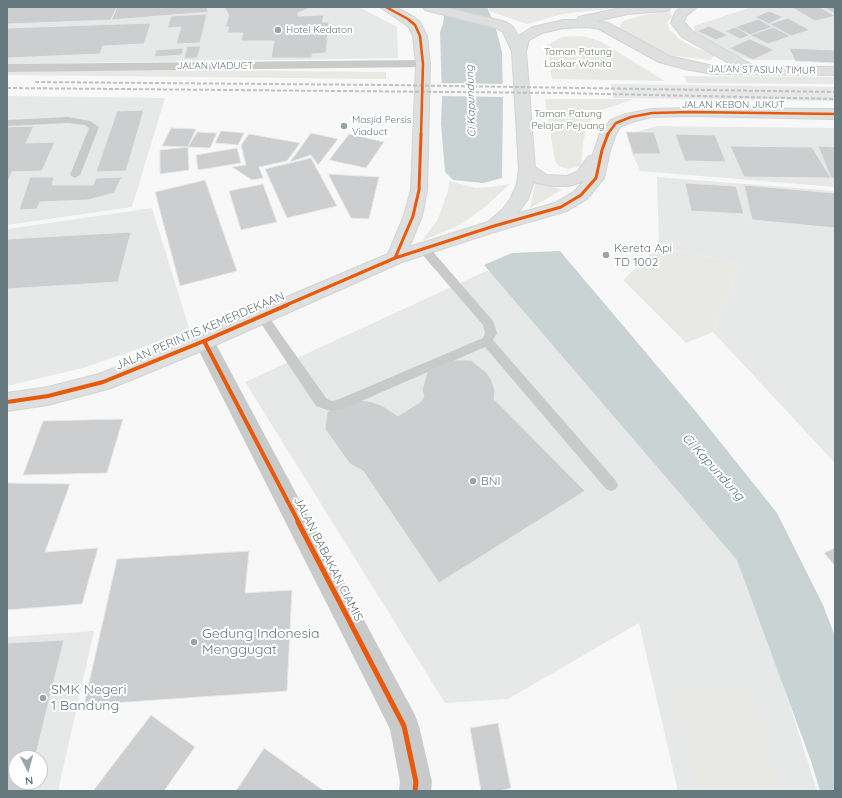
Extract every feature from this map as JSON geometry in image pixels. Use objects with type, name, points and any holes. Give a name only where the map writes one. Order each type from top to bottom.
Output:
[{"type":"main road","points":[[386,7],[408,19],[415,25],[420,36],[423,64],[419,190],[413,216],[395,258]]},
{"type":"main road","points":[[564,24],[628,10],[665,7]]},
{"type":"main road","points":[[691,7],[680,14],[677,23],[687,34],[752,70]]},
{"type":"main road","name":"JALAN PERINTIS KEMERDEKAAN","points":[[7,402],[48,396],[103,382],[204,341],[395,258],[494,226],[509,213],[519,199],[526,184],[527,169],[519,50],[508,30],[501,25],[434,8]]},
{"type":"main road","name":"JALAN STASIUN TIMUR","points":[[519,50],[523,38],[538,30],[564,24],[587,23],[603,26],[664,59],[685,65],[713,70],[835,71]]},
{"type":"main road","name":"JALAN KEBON JUKUT","points":[[494,226],[561,207],[581,195],[596,178],[602,150],[608,133],[616,123],[631,117],[652,113],[835,114]]},
{"type":"main road","name":"JALAN KEBON JUKUT","points":[[527,169],[534,174],[552,181],[565,182],[577,179],[583,176],[602,150]]},
{"type":"street","name":"JALAN VIADUCT","points":[[7,68],[423,64]]},
{"type":"street","name":"JALAN BABAKAN CIAMIS","points":[[204,341],[404,726],[416,782],[415,791]]},
{"type":"lane","points":[[7,123],[68,120],[87,123],[94,127],[75,175]]},
{"type":"lane","points":[[262,316],[321,402],[330,406],[338,405],[487,341],[491,333],[489,324],[424,249]]},
{"type":"lane","points":[[487,341],[611,485]]},
{"type":"shaded area","points":[[7,7],[359,7],[397,27],[398,58],[7,64]]},
{"type":"shaded area","points":[[751,7],[835,7],[835,60],[754,60],[732,56],[694,33],[694,26]]},
{"type":"shaded area","points":[[611,84],[835,87],[835,101],[614,98]]},
{"type":"shaded area","points":[[7,96],[165,98],[132,207],[7,225]]},
{"type":"shaded area","points":[[658,126],[835,128],[835,187],[640,171],[631,151],[635,132]]},
{"type":"shaded area","points":[[657,177],[835,191],[835,463],[713,332],[739,264],[659,246]]},
{"type":"shaded area","points":[[152,208],[190,331],[83,368],[7,386],[7,229]]},
{"type":"shaded area","points":[[486,271],[506,274],[717,498],[751,583],[817,791],[678,791],[639,623],[508,699],[445,703],[245,382]]},
{"type":"shaded area","name":"SMK Negeri 1 Bandung","points":[[94,631],[58,791],[7,791],[7,637]]},
{"type":"green space","points":[[625,7],[563,14],[527,24],[489,11],[489,8]]},
{"type":"green space","points":[[670,11],[672,17],[667,22],[669,29],[679,39],[695,48],[714,54],[711,60],[666,55],[618,29],[623,21],[643,15]]},
{"type":"green space","name":"Taman Patung Laskar Wanita","points":[[582,36],[600,41],[665,81],[552,79],[547,45],[562,37]]},
{"type":"green space","points":[[7,68],[386,72],[386,79],[7,75]]},
{"type":"green space","points":[[684,76],[835,77],[835,84],[687,83]]},
{"type":"green space","name":"Taman Patung Pelajar Pejuang","points":[[545,99],[634,99],[602,110],[587,124],[581,166],[568,169],[559,166],[555,161]]},
{"type":"green space","points":[[449,181],[476,188],[510,184],[485,207],[460,225],[422,241],[438,219],[448,191]]},
{"type":"green space","points":[[536,181],[562,190],[530,208]]},
{"type":"green space","points":[[659,246],[739,264],[713,332],[686,343],[623,280]]},
{"type":"green space","points":[[748,684],[781,791],[697,791],[673,687]]},
{"type":"water","name":"Ci Kapundung","points":[[445,7],[487,7],[495,25],[502,52],[502,178],[483,183],[453,180],[445,172],[441,124],[442,98],[440,32],[443,24]]},
{"type":"water","name":"Ci Kapundung","points":[[560,251],[697,413],[777,513],[823,605],[835,636],[835,791],[820,791],[811,761],[737,560],[484,265],[512,253]]},
{"type":"pier","points":[[439,83],[505,84],[505,97],[440,96]]},
{"type":"building","points":[[7,7],[117,7],[111,20],[7,24]]},
{"type":"building","points":[[117,7],[206,7],[209,12],[111,20]]},
{"type":"building","name":"Hotel Kedaton","points":[[224,7],[312,7],[298,13],[298,16],[324,15],[322,22],[329,22],[326,53],[312,54],[312,58],[271,58],[274,41],[241,41],[243,33],[227,33],[229,27],[225,27],[229,15]]},
{"type":"building","points":[[791,7],[820,7],[835,16],[815,21]]},
{"type":"building","points":[[824,7],[835,7],[835,14]]},
{"type":"building","points":[[769,11],[783,17],[769,24],[755,17]]},
{"type":"building","points":[[207,14],[200,43],[176,44],[181,27],[167,28],[171,16]]},
{"type":"building","points":[[788,18],[810,30],[791,36],[769,24]]},
{"type":"building","points":[[758,19],[773,27],[750,35],[735,27]]},
{"type":"building","points":[[151,23],[144,44],[103,46],[100,54],[7,58],[7,28]]},
{"type":"building","points":[[709,26],[728,35],[716,40],[697,31]]},
{"type":"building","points":[[735,27],[750,35],[740,39],[725,31]]},
{"type":"building","points":[[773,27],[791,36],[768,44],[750,35]]},
{"type":"building","points":[[750,39],[774,50],[753,60],[729,48]]},
{"type":"building","points":[[187,46],[201,46],[197,58],[184,59]]},
{"type":"building","points":[[183,48],[182,55],[154,57],[156,50]]},
{"type":"building","points":[[789,48],[835,50],[835,63],[795,61]]},
{"type":"building","points":[[144,110],[126,171],[96,172],[117,111]]},
{"type":"building","points":[[34,126],[26,143],[55,142],[42,171],[12,172],[7,184],[7,127]]},
{"type":"building","points":[[171,128],[196,129],[188,147],[162,146]]},
{"type":"building","points":[[221,131],[244,133],[238,145],[215,143]]},
{"type":"building","points":[[197,132],[217,133],[210,148],[188,147]]},
{"type":"building","points":[[626,132],[654,132],[661,154],[633,154]]},
{"type":"building","points":[[311,133],[338,139],[318,165],[311,155],[290,162]]},
{"type":"building","points":[[249,134],[300,143],[287,161],[259,167],[263,178],[252,180],[232,167],[246,165],[241,145]]},
{"type":"building","points":[[349,134],[384,142],[366,168],[329,160]]},
{"type":"building","points":[[675,134],[715,135],[726,162],[685,161]]},
{"type":"building","points":[[730,146],[812,147],[831,178],[744,177]]},
{"type":"building","points":[[818,146],[835,147],[835,178],[831,178]]},
{"type":"building","points":[[188,147],[189,170],[160,174],[160,150]]},
{"type":"building","points":[[237,148],[241,163],[198,170],[196,155]]},
{"type":"building","points":[[311,158],[337,206],[287,218],[265,169]]},
{"type":"building","points":[[328,174],[379,177],[369,219],[351,218]]},
{"type":"building","points":[[30,177],[54,177],[52,185],[93,185],[96,178],[122,177],[114,193],[88,200],[40,202],[37,209],[19,210]]},
{"type":"building","points":[[205,180],[237,271],[180,286],[155,192]]},
{"type":"building","points":[[685,183],[736,186],[744,214],[691,211]]},
{"type":"building","points":[[263,184],[277,222],[241,230],[229,191]]},
{"type":"building","points":[[744,185],[835,193],[835,228],[752,220]]},
{"type":"building","points":[[131,232],[118,282],[7,289],[7,239]]},
{"type":"building","name":"BNI","points":[[453,360],[471,360],[487,373],[492,381],[495,391],[494,399],[585,491],[439,583],[363,471],[350,464],[325,429],[327,412],[346,403],[361,400],[383,406],[398,416],[420,402],[424,397],[422,390],[427,372]]},
{"type":"building","points":[[123,419],[107,473],[23,475],[43,421]]},
{"type":"building","points":[[7,483],[70,484],[45,552],[98,548],[82,604],[7,610]]},
{"type":"building","points":[[835,548],[835,566],[824,553]]},
{"type":"building","name":"Gedung Indonesia Menggugat","points":[[249,551],[245,593],[292,590],[287,691],[84,705],[117,559]]},
{"type":"building","points":[[64,640],[37,750],[8,750],[8,790],[27,791],[7,791],[7,643]]},
{"type":"building","points":[[151,715],[195,747],[164,791],[93,791]]},
{"type":"building","points":[[498,723],[511,788],[499,791],[481,791],[470,728]]},
{"type":"building","points":[[264,748],[324,791],[236,791]]},
{"type":"railway","points":[[35,82],[387,85],[835,92]]},
{"type":"railway","points":[[7,88],[561,93],[835,99]]},
{"type":"cycle path","points":[[386,7],[408,19],[415,25],[420,36],[423,64],[419,190],[413,216],[395,258]]},
{"type":"cycle path","points":[[7,402],[48,396],[103,382],[204,341],[395,258],[494,226],[561,207],[581,195],[596,178],[602,150],[608,133],[616,123],[631,117],[652,113],[690,112],[835,114]]},
{"type":"cycle path","points":[[204,341],[404,726],[416,782],[415,791]]},
{"type":"place","name":"Hotel Kedaton","points":[[278,30]]},
{"type":"place","name":"Masjid Persis Viaduct","points":[[344,126]]},
{"type":"place","name":"Kereta Api TD 1002","points":[[606,255]]},
{"type":"place","name":"BNI","points":[[473,481]]},
{"type":"place","name":"Gedung Indonesia Menggugat","points":[[194,642]]},
{"type":"place","name":"SMK Negeri 1 Bandung","points":[[43,698]]}]
